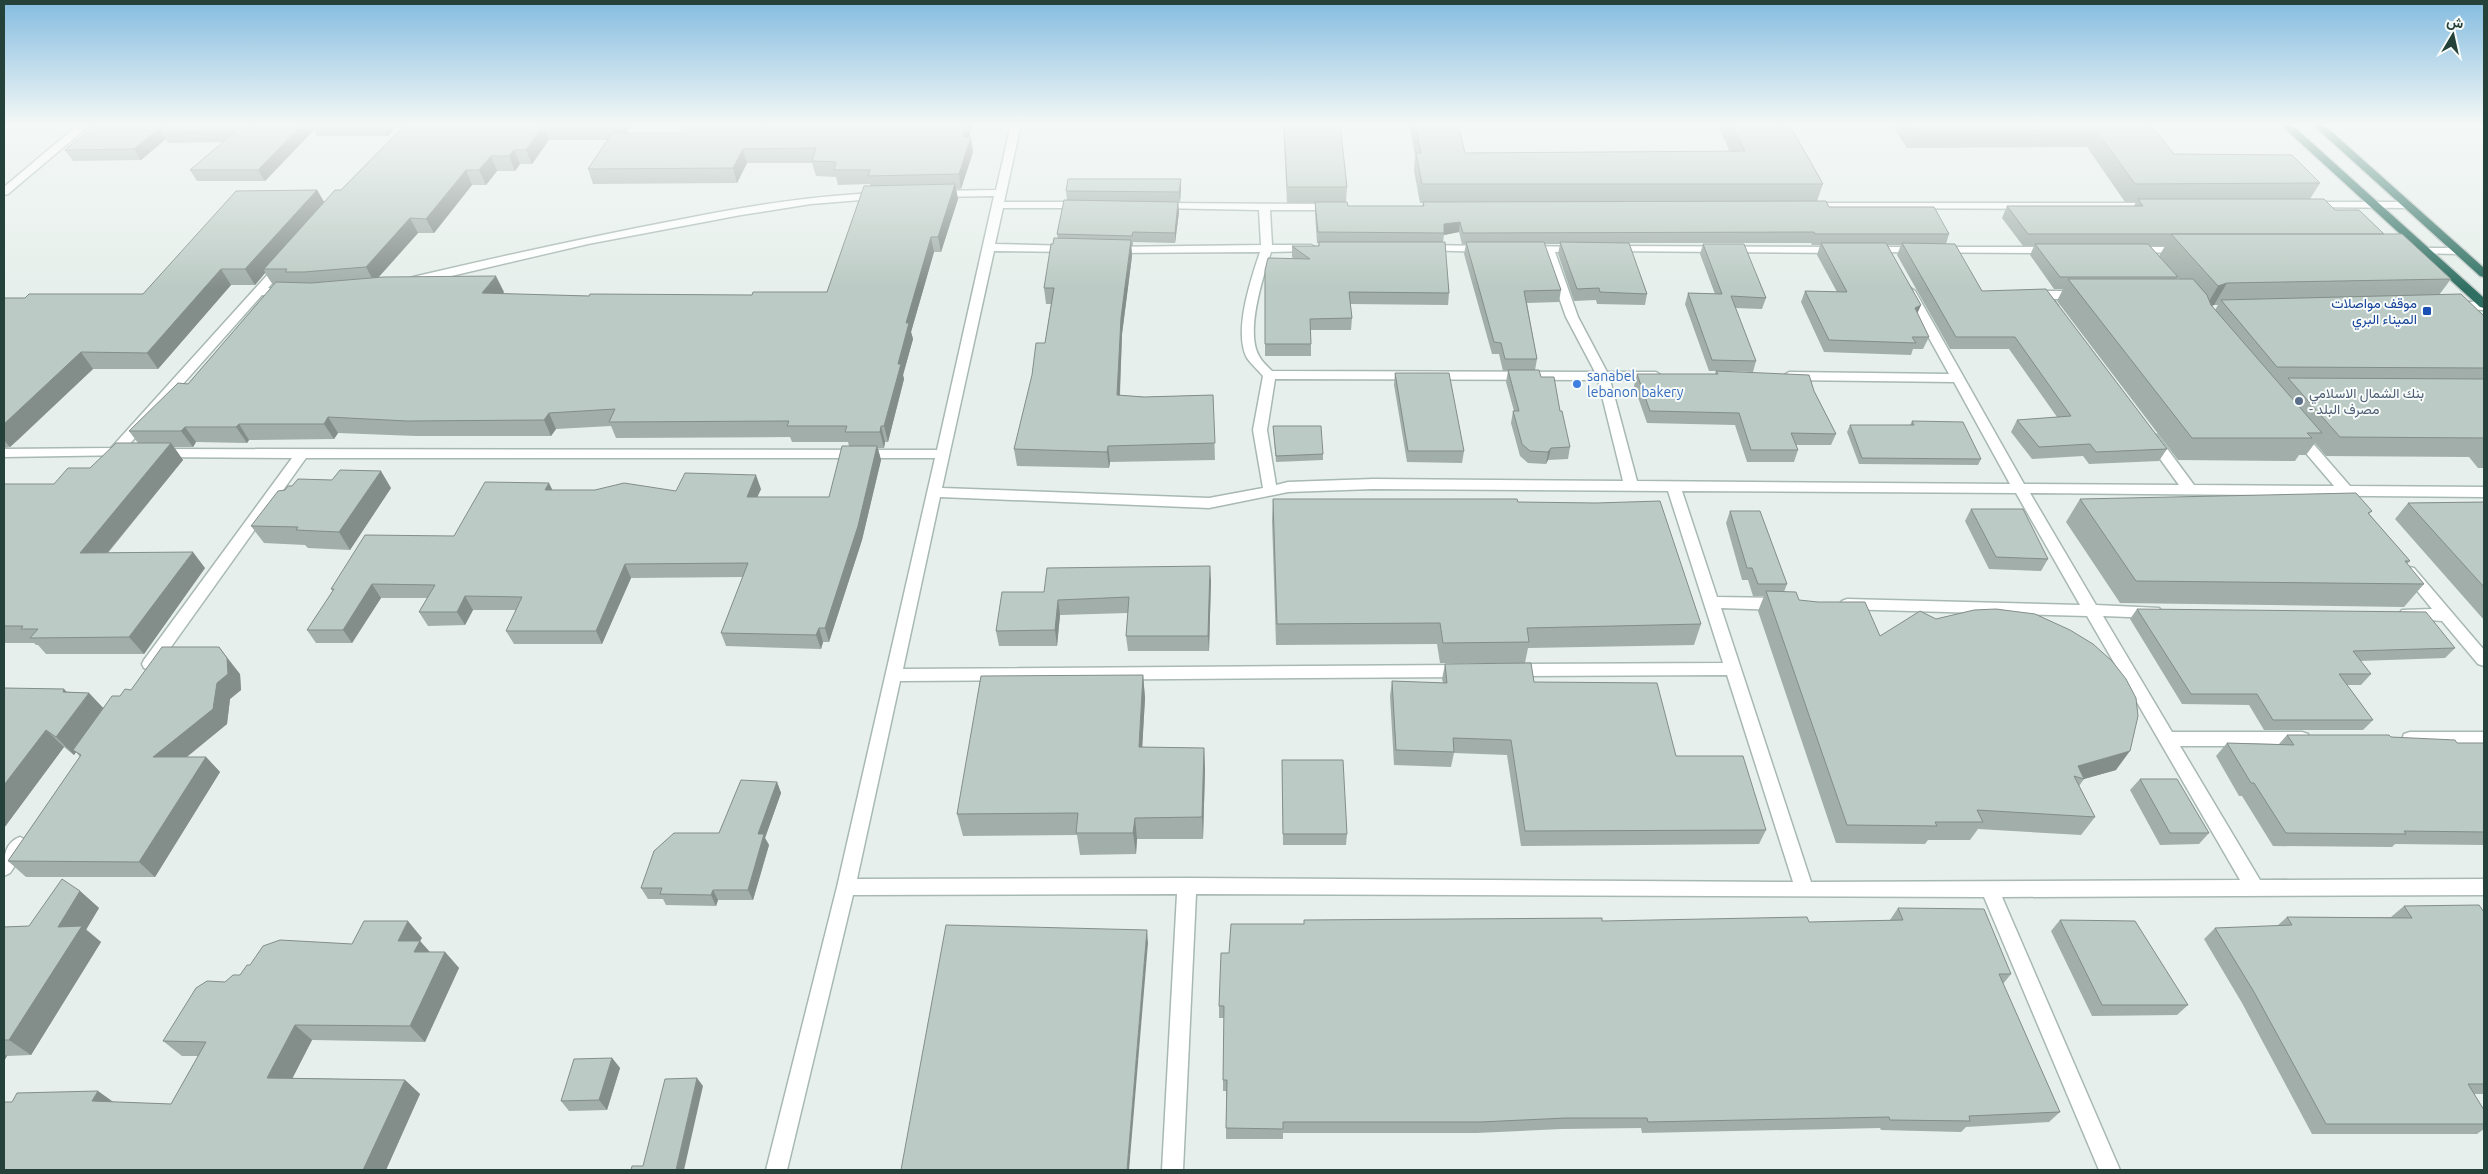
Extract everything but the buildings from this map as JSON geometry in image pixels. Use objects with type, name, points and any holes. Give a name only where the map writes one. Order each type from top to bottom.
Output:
[{"type":"highway","points":[[2347,179],[2484,305]]},
{"type":"highway","points":[[2379,179],[2484,274]]},
{"type":"street","points":[[4,192],[20,179]]},
{"type":"street","points":[[776,1170],[846,887],[1005,179]]},
{"type":"street","points":[[922,194],[1093,205]]},
{"type":"street","points":[[402,283],[623,233],[755,208],[813,200],[892,195]]},
{"type":"street","points":[[2298,206],[2408,205]]},
{"type":"street","points":[[1149,206],[1347,207]]},
{"type":"street","points":[[1802,206],[2168,206]]},
{"type":"street","points":[[1264,208],[1267,248],[1257,277],[1247,335],[1253,357],[1268,375],[1260,430],[1270,490]]},
{"type":"street","points":[[990,247],[1084,250]]},
{"type":"street","points":[[1103,250],[1325,248]]},
{"type":"street","points":[[1412,248],[1499,249]]},
{"type":"street","points":[[1519,249],[2064,250]]},
{"type":"street","points":[[1548,249],[1572,318],[1603,376],[1631,484]]},
{"type":"street","points":[[1887,250],[1895,265]]},
{"type":"street","points":[[2118,250],[2194,250]]},
{"type":"street","points":[[2146,250],[2158,265]]},
{"type":"street","points":[[2398,251],[2458,251]]},
{"type":"street","points":[[115,452],[290,255]]},
{"type":"street","points":[[1902,280],[2020,487],[2254,887]]},
{"type":"street","points":[[258,292],[294,294]]},
{"type":"street","points":[[2062,318],[2044,295],[2094,295]]},
{"type":"street","points":[[2436,306],[2484,305]]},
{"type":"street","points":[[1268,375],[1671,376]]},
{"type":"street","points":[[1778,376],[1957,378]]},
{"type":"street","points":[[2144,427],[2190,490]]},
{"type":"street","points":[[2291,427],[2352,506]]},
{"type":"street","points":[[4,452],[301,455],[943,454]]},
{"type":"street","points":[[144,674],[301,455]]},
{"type":"street","points":[[936,492],[1209,503],[1232,500],[1288,487],[1372,484],[1631,484],[2484,492]]},
{"type":"street","points":[[1673,485],[1805,890]]},
{"type":"street","points":[[2402,564],[2484,660]]},
{"type":"street","points":[[1711,602],[1799,604]]},
{"type":"street","points":[[1828,605],[2170,612]]},
{"type":"street","points":[[2396,614],[2445,615]]},
{"type":"street","points":[[1493,670],[1733,668]]},
{"type":"street","points":[[894,675],[1473,671]]},
{"type":"street","points":[[2166,738],[2315,739]]},
{"type":"street","points":[[2395,739],[2484,739]]},
{"type":"street","points":[[4,868],[27,836]]},
{"type":"street","points":[[846,887],[1188,886],[1805,890],[2484,887]]},
{"type":"street","points":[[1172,1170],[1188,886]]},
{"type":"street","points":[[1990,890],[2110,1170]]},
{"type":"place","name":"موقف مواصلات الميناء البري","points":[[2427,311]]},
{"type":"place","name":"sanabel lebanon bakery","points":[[1577,384]]},
{"type":"place","name":"بنك الشمال الاسلامي - مصرف البلد","points":[[2299,401]]}]
